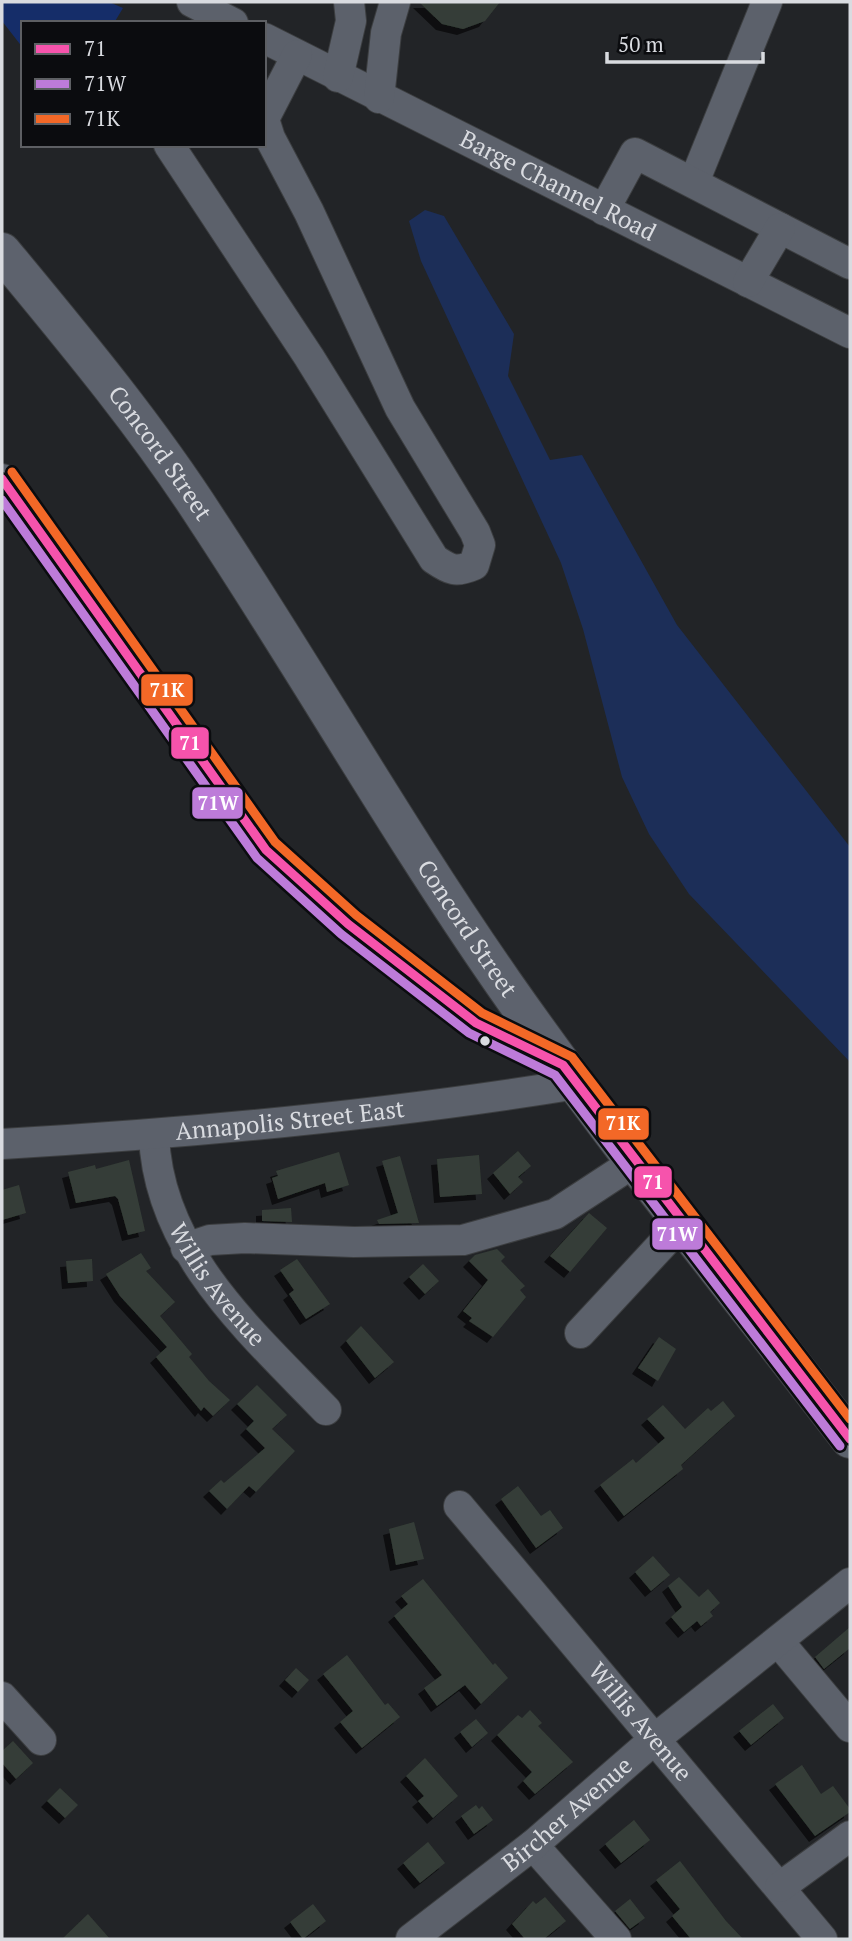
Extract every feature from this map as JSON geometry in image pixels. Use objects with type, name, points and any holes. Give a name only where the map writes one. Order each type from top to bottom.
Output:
[{"type":"main road","name":"Concord Street","points":[[2,252],[116,389],[206,517],[398,823],[504,984],[570,1075]]},
{"type":"main road","points":[[570,1075],[850,1439]]},
{"type":"street","points":[[192,2],[229,21]]},
{"type":"street","points":[[338,77],[351,21],[349,2]]},
{"type":"street","points":[[379,98],[386,33],[395,2]]},
{"type":"street","points":[[694,182],[767,2]]},
{"type":"street","name":"Barge Channel Road","points":[[266,39],[850,333]]},
{"type":"street","points":[[266,115],[297,55]]},
{"type":"street","points":[[170,147],[309,357],[434,559],[450,570],[462,571],[474,565],[480,545],[475,532],[400,408],[266,125]]},
{"type":"street","points":[[604,210],[635,153],[850,264]]},
{"type":"street","points":[[748,282],[780,228]]},
{"type":"street","name":"Concord Street","points":[[2,479],[266,850],[348,924],[476,1023],[570,1075]]},
{"type":"street","name":"Annapolis Street East","points":[[2,1144],[154,1135],[505,1096],[570,1075]]},
{"type":"street","name":"Willis Avenue","points":[[154,1135],[158,1177],[173,1224],[186,1248],[236,1316],[326,1410]]},
{"type":"street","points":[[186,1248],[211,1240],[245,1238],[354,1242],[463,1240],[555,1214],[636,1161]]},
{"type":"street","points":[[580,1333],[683,1222]]},
{"type":"street","name":"Willis Avenue","points":[[459,1506],[822,1939]]},
{"type":"street","name":"Bircher Avenue","points":[[419,1937],[533,1845],[656,1738],[850,1583]]},
{"type":"street","points":[[778,1641],[850,1727]]},
{"type":"street","points":[[2,1697],[41,1740]]},
{"type":"street","points":[[780,1887],[850,1836]]},
{"type":"street","points":[[533,1845],[616,1939]]},
{"type":"shaded area","points":[[2,2],[109,2],[123,8],[115,21],[21,21],[21,45],[2,21]]},
{"type":"shaded area","points":[[425,210],[444,216],[514,334],[508,376],[550,460],[582,455],[677,625],[850,847],[850,1062],[689,894],[649,834],[622,777],[583,629],[561,563],[421,261],[409,221]]},
{"type":"building","points":[[419,2],[500,2],[485,21],[463,29],[442,24]]},
{"type":"building","points":[[518,1151],[531,1166],[518,1177],[523,1182],[510,1194],[493,1173]]},
{"type":"building","points":[[339,1152],[349,1185],[327,1192],[325,1183],[278,1199],[272,1178],[278,1176],[276,1171]]},
{"type":"building","points":[[479,1155],[482,1194],[440,1197],[437,1159]]},
{"type":"building","points":[[400,1156],[419,1223],[379,1224],[377,1220],[398,1213],[382,1161]]},
{"type":"building","points":[[129,1160],[145,1231],[128,1235],[118,1199],[115,1196],[76,1203],[68,1172],[95,1165],[96,1169]]},
{"type":"building","points":[[19,1185],[26,1213],[2,1220],[2,1190]]},
{"type":"building","points":[[291,1208],[292,1222],[262,1221],[262,1210]]},
{"type":"building","points":[[589,1213],[607,1228],[570,1272],[550,1256]]},
{"type":"building","points":[[497,1249],[505,1257],[501,1261],[525,1286],[520,1290],[526,1297],[493,1337],[469,1321],[472,1318],[463,1311],[488,1280],[469,1261],[475,1255]]},
{"type":"building","points":[[141,1253],[151,1268],[146,1271],[175,1302],[160,1316],[192,1354],[189,1357],[209,1381],[230,1400],[213,1416],[204,1407],[201,1411],[156,1357],[167,1347],[120,1296],[106,1274]]},
{"type":"building","points":[[92,1259],[93,1281],[68,1283],[66,1261]]},
{"type":"building","points":[[297,1259],[330,1304],[306,1319],[289,1294],[294,1290],[280,1270]]},
{"type":"building","points":[[423,1264],[439,1281],[425,1294],[409,1277]]},
{"type":"building","points":[[361,1326],[394,1362],[375,1378],[346,1341]]},
{"type":"building","points":[[659,1337],[676,1349],[658,1381],[638,1368]]},
{"type":"building","points":[[257,1385],[287,1415],[272,1429],[295,1451],[256,1492],[249,1486],[227,1509],[209,1491],[221,1480],[224,1483],[265,1448],[246,1429],[254,1421],[237,1404]]},
{"type":"building","points":[[723,1401],[735,1416],[681,1465],[683,1469],[624,1516],[600,1485],[633,1459],[636,1463],[665,1438],[647,1419],[663,1405],[685,1429],[708,1408],[711,1411]]},
{"type":"building","points":[[518,1486],[541,1516],[550,1510],[563,1528],[536,1548],[501,1499]]},
{"type":"building","points":[[414,1522],[424,1559],[396,1565],[389,1529]]},
{"type":"building","points":[[653,1556],[670,1575],[651,1591],[635,1572]]},
{"type":"building","points":[[679,1577],[699,1597],[708,1589],[720,1603],[710,1612],[713,1616],[701,1626],[697,1621],[684,1632],[671,1617],[682,1607],[668,1586]]},
{"type":"building","points":[[423,1579],[493,1665],[495,1663],[508,1678],[481,1704],[465,1685],[437,1706],[424,1688],[442,1675],[394,1616],[408,1604],[401,1596]]},
{"type":"building","points":[[850,1627],[850,1648],[824,1669],[815,1657]]},
{"type":"building","points":[[347,1655],[385,1705],[388,1703],[400,1717],[362,1748],[340,1722],[353,1711],[323,1674]]},
{"type":"building","points":[[296,1668],[309,1680],[298,1692],[285,1680]]},
{"type":"building","points":[[773,1704],[784,1718],[751,1745],[739,1731]]},
{"type":"building","points":[[530,1710],[542,1723],[538,1726],[573,1762],[535,1794],[523,1781],[532,1772],[497,1735],[518,1715],[522,1718]]},
{"type":"building","points":[[476,1719],[488,1733],[472,1747],[460,1732]]},
{"type":"building","points":[[13,1741],[33,1763],[16,1779],[2,1763],[2,1751]]},
{"type":"building","points":[[425,1758],[458,1796],[433,1818],[418,1801],[424,1796],[406,1776]]},
{"type":"building","points":[[802,1765],[821,1794],[833,1786],[850,1809],[850,1812],[815,1836],[775,1784]]},
{"type":"building","points":[[60,1788],[78,1805],[65,1818],[47,1801]]},
{"type":"building","points":[[476,1805],[479,1809],[482,1806],[493,1820],[474,1834],[461,1816]]},
{"type":"building","points":[[634,1820],[650,1840],[621,1863],[605,1844]]},
{"type":"building","points":[[428,1842],[445,1863],[420,1883],[403,1863]]},
{"type":"building","points":[[680,1861],[743,1939],[691,1939],[672,1916],[680,1909],[656,1880]]},
{"type":"building","points":[[545,1897],[566,1921],[544,1939],[525,1939],[512,1924],[533,1901],[536,1904]]},
{"type":"building","points":[[630,1899],[645,1918],[630,1929],[615,1911]]},
{"type":"building","points":[[313,1904],[326,1921],[303,1939],[290,1922]]},
{"type":"building","points":[[88,1914],[110,1939],[62,1939]]},
{"type":"transit line","name":"71K","points":[[12,472],[275,842],[356,915],[482,1013],[572,1057],[850,1419]]},
{"type":"transit line","name":"71","points":[[2,479],[266,850],[348,924],[476,1023],[563,1065],[850,1439]]},
{"type":"transit line","name":"71W","points":[[2,500],[257,858],[341,934],[469,1033],[555,1075],[840,1446]]}]
